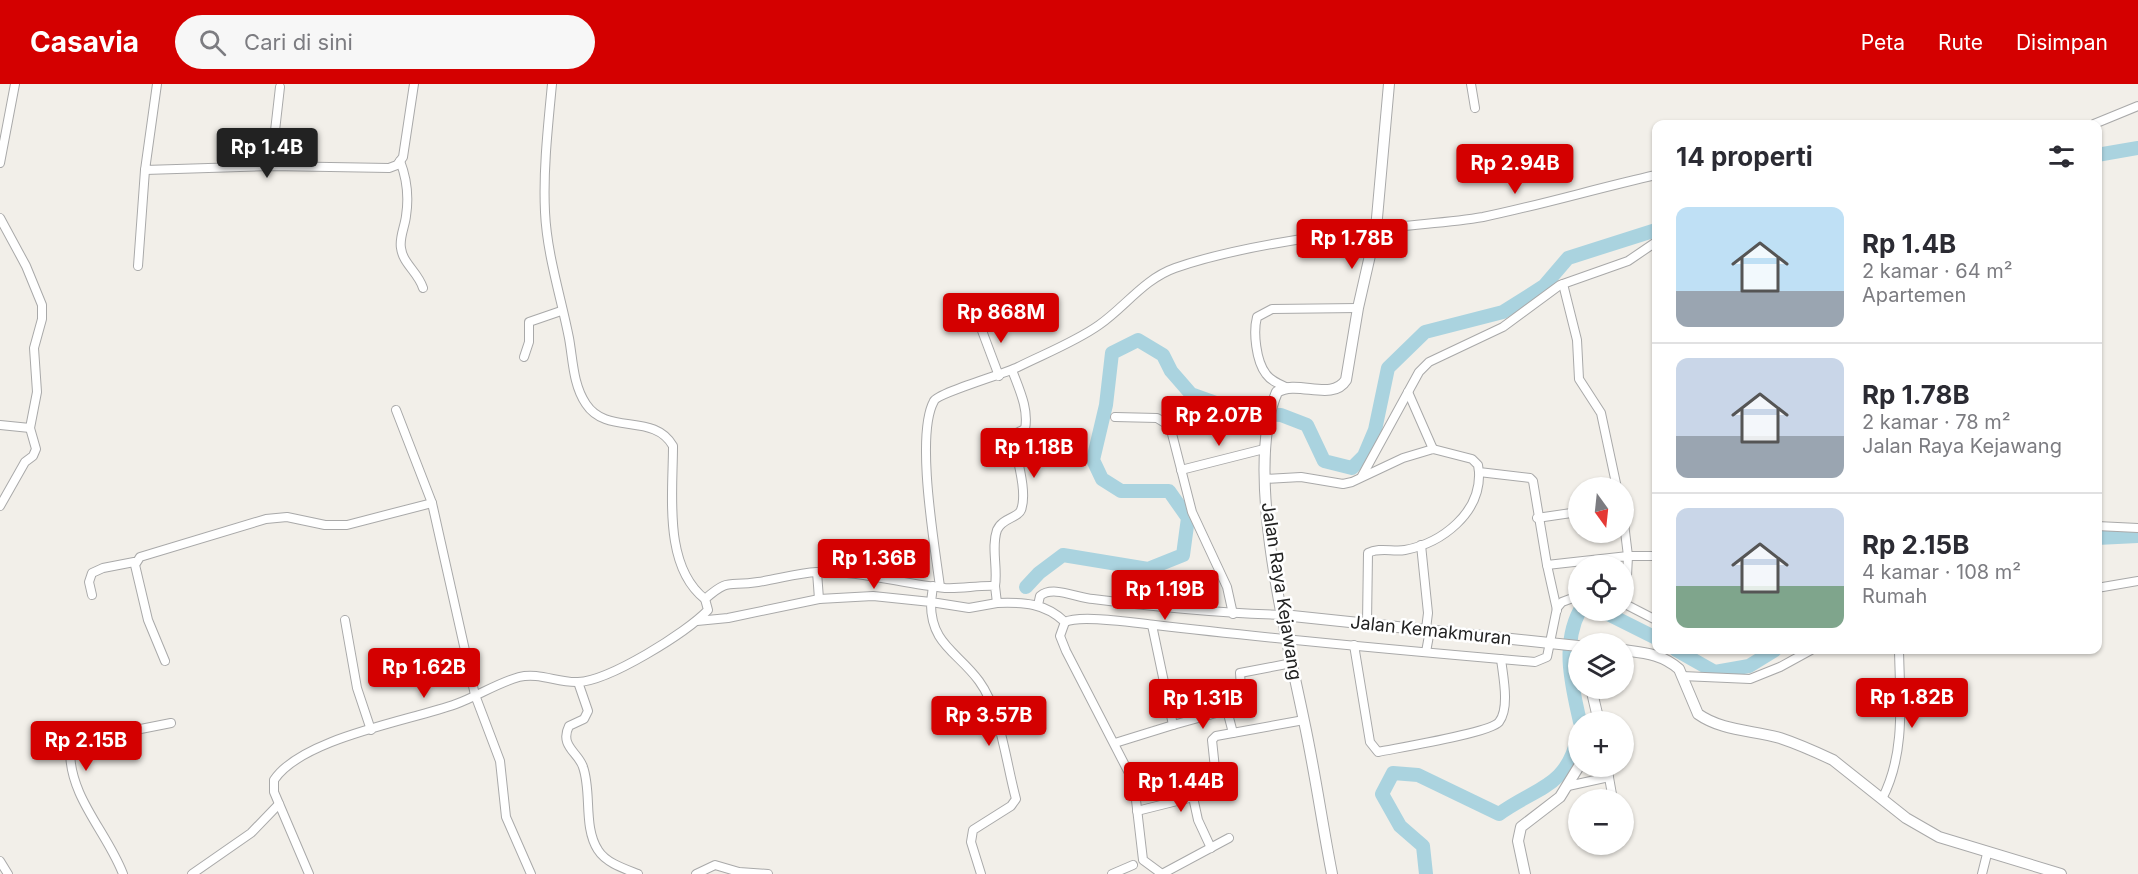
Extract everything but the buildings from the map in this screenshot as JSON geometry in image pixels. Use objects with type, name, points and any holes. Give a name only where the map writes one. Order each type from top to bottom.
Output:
[{"type":"street","points":[[0,163],[15,84]]},
{"type":"street","points":[[138,266],[145,170],[157,84]]},
{"type":"street","points":[[414,84],[400,161],[407,188],[406,216],[400,245],[407,263],[420,278],[423,288]]},
{"type":"street","points":[[552,84],[545,215],[561,311],[578,388],[586,406],[606,421],[648,427],[662,433],[673,446],[678,556],[693,590],[707,597]]},
{"type":"street","points":[[1358,308],[1272,309],[1257,317],[1256,334],[1261,365],[1266,375],[1286,387],[1330,390],[1343,386],[1346,380],[1358,308],[1376,229],[1389,84]]},
{"type":"street","points":[[1471,84],[1475,108]]},
{"type":"street","points":[[271,166],[280,87]]},
{"type":"street","points":[[2102,121],[2138,106]]},
{"type":"street","points":[[145,170],[271,166],[389,168],[400,161]]},
{"type":"street","points":[[981,874],[971,842],[973,830],[1011,806],[1016,799],[992,704],[978,678],[944,645],[932,623],[934,593],[926,470],[929,418],[933,402],[942,395],[1012,370],[1096,327],[1118,311],[1143,286],[1160,274],[1176,268],[1220,256],[1376,229],[1483,217],[1652,176]]},
{"type":"street","points":[[0,218],[26,266],[42,306],[42,319],[34,348],[37,392],[30,428],[36,449],[33,456],[25,462],[0,506]]},
{"type":"street","points":[[1265,479],[1301,477],[1343,484],[1358,480],[1419,372],[1429,362],[1503,327],[1563,284],[1628,261],[1652,245]]},
{"type":"street","points":[[1563,284],[1577,340],[1578,379],[1600,413],[1615,477]]},
{"type":"street","points":[[524,357],[529,342],[529,322],[561,311]]},
{"type":"street","points":[[981,328],[998,374]]},
{"type":"street","points":[[997,603],[994,586],[996,532],[1003,522],[1019,514],[1022,508],[1021,478],[1013,437],[1014,434],[1025,429],[1026,425],[1023,398],[1012,370]]},
{"type":"street","name":"Jalan Raya Kejawang","points":[[1286,387],[1277,392],[1267,420],[1264,449],[1270,534],[1287,638],[1332,874]]},
{"type":"street","points":[[1408,392],[1433,449]]},
{"type":"street","points":[[396,410],[432,503],[475,695],[500,761],[506,817],[531,874]]},
{"type":"street","points":[[1114,417],[1137,416],[1167,421],[1192,512],[1227,587],[1233,614]]},
{"type":"street","points":[[0,425],[30,428]]},
{"type":"street","points":[[1181,470],[1264,449]]},
{"type":"street","points":[[1362,476],[1403,458],[1433,449],[1472,459],[1478,465],[1479,472],[1476,498],[1457,523],[1441,538],[1421,545],[1368,553],[1367,623]]},
{"type":"street","points":[[1479,472],[1530,478],[1535,488],[1537,518],[1557,610]]},
{"type":"street","points":[[92,595],[89,582],[92,573],[103,568],[134,562],[140,557],[266,519],[287,517],[325,525],[347,525],[432,503]]},
{"type":"street","points":[[1537,518],[1568,513]]},
{"type":"street","points":[[2102,526],[2138,528]]},
{"type":"street","points":[[1421,545],[1428,613],[1426,650]]},
{"type":"street","points":[[1634,556],[1652,556]]},
{"type":"street","points":[[134,562],[148,620],[165,661]]},
{"type":"street","points":[[1547,565],[1568,563]]},
{"type":"street","points":[[309,874],[279,804],[274,780],[281,770],[309,752],[371,730],[458,704],[521,676],[535,675],[578,682],[606,675],[682,633],[708,610],[707,597],[719,585],[817,575],[855,574],[934,593],[969,608],[997,603],[1037,604],[1049,609],[1065,622]]},
{"type":"street","points":[[817,575],[819,595]]},
{"type":"street","points":[[2102,587],[2138,581]]},
{"type":"street","points":[[697,621],[728,618],[819,595],[873,596],[934,593],[994,586]]},
{"type":"street","points":[[1037,604],[1040,596],[1053,591],[1088,599],[1233,614],[1283,616]]},
{"type":"street","points":[[1229,838],[1162,874],[1143,860],[1133,784],[1115,743],[1062,641],[1061,630],[1065,622],[1076,619],[1152,625],[1541,661],[1547,657],[1557,610],[1562,602],[1568,600]]},
{"type":"street","points":[[1634,609],[1652,618]]},
{"type":"street","name":"Jalan Kemakmuran","points":[[1283,616],[1568,644]]},
{"type":"street","points":[[345,620],[357,688],[371,730]]},
{"type":"street","points":[[1152,625],[1173,725]]},
{"type":"street","points":[[1354,645],[1371,742],[1378,752],[1478,732],[1497,724],[1501,720],[1504,697],[1501,659]]},
{"type":"street","points":[[1634,653],[1666,658],[1679,669],[1698,714],[1705,718],[1728,728],[1779,738],[1822,754],[1906,818],[1931,833],[1987,854],[2061,874]]},
{"type":"street","points":[[1682,676],[1750,679],[1804,654]]},
{"type":"street","points":[[1882,799],[1895,772],[1898,758],[1899,654]]},
{"type":"street","points":[[1115,743],[1227,710],[1242,702],[1240,673],[1292,663]]},
{"type":"street","points":[[578,682],[588,711],[584,719],[569,726],[566,734],[572,754],[583,767],[596,845],[605,858],[638,874]]},
{"type":"street","points":[[1227,710],[1233,733]]},
{"type":"street","points":[[1210,848],[1198,820],[1192,786],[1218,776],[1213,738],[1304,720]]},
{"type":"street","points":[[123,874],[83,801],[74,778],[70,751],[76,744],[85,740],[171,723]]},
{"type":"street","points":[[1525,874],[1518,833],[1526,822],[1560,797],[1573,777]]},
{"type":"street","points":[[1568,786],[1609,777],[1611,789]]},
{"type":"street","points":[[1137,812],[1193,797]]},
{"type":"street","points":[[192,874],[251,833],[279,804]]},
{"type":"street","points":[[1982,874],[1987,854]]},
{"type":"street","points":[[0,861],[8,874]]},
{"type":"street","points":[[696,874],[715,865],[739,872],[768,874]]},
{"type":"street","points":[[1114,872],[1133,865]]},
{"type":"waterway","points":[[2102,154],[2138,148]]},
{"type":"waterway","points":[[1026,587],[1039,573],[1063,555],[1148,569],[1183,555],[1188,518],[1169,491],[1121,491],[1102,479],[1093,460],[1106,405],[1112,353],[1138,340],[1163,355],[1171,371],[1191,394],[1244,413],[1281,415],[1307,425],[1324,461],[1352,468],[1364,456],[1375,430],[1388,368],[1425,332],[1503,312],[1544,286],[1568,258],[1652,231]]},
{"type":"waterway","points":[[2102,538],[2138,536]]},
{"type":"waterway","points":[[1575,621],[1571,637],[1570,666],[1578,711]]},
{"type":"waterway","points":[[1622,621],[1652,636]]},
{"type":"waterway","points":[[1683,654],[1715,672],[1749,666],[1768,654]]},
{"type":"waterway","points":[[1426,874],[1423,846],[1400,826],[1382,794],[1393,773],[1418,775],[1499,814],[1548,784],[1558,776],[1568,762]]}]
